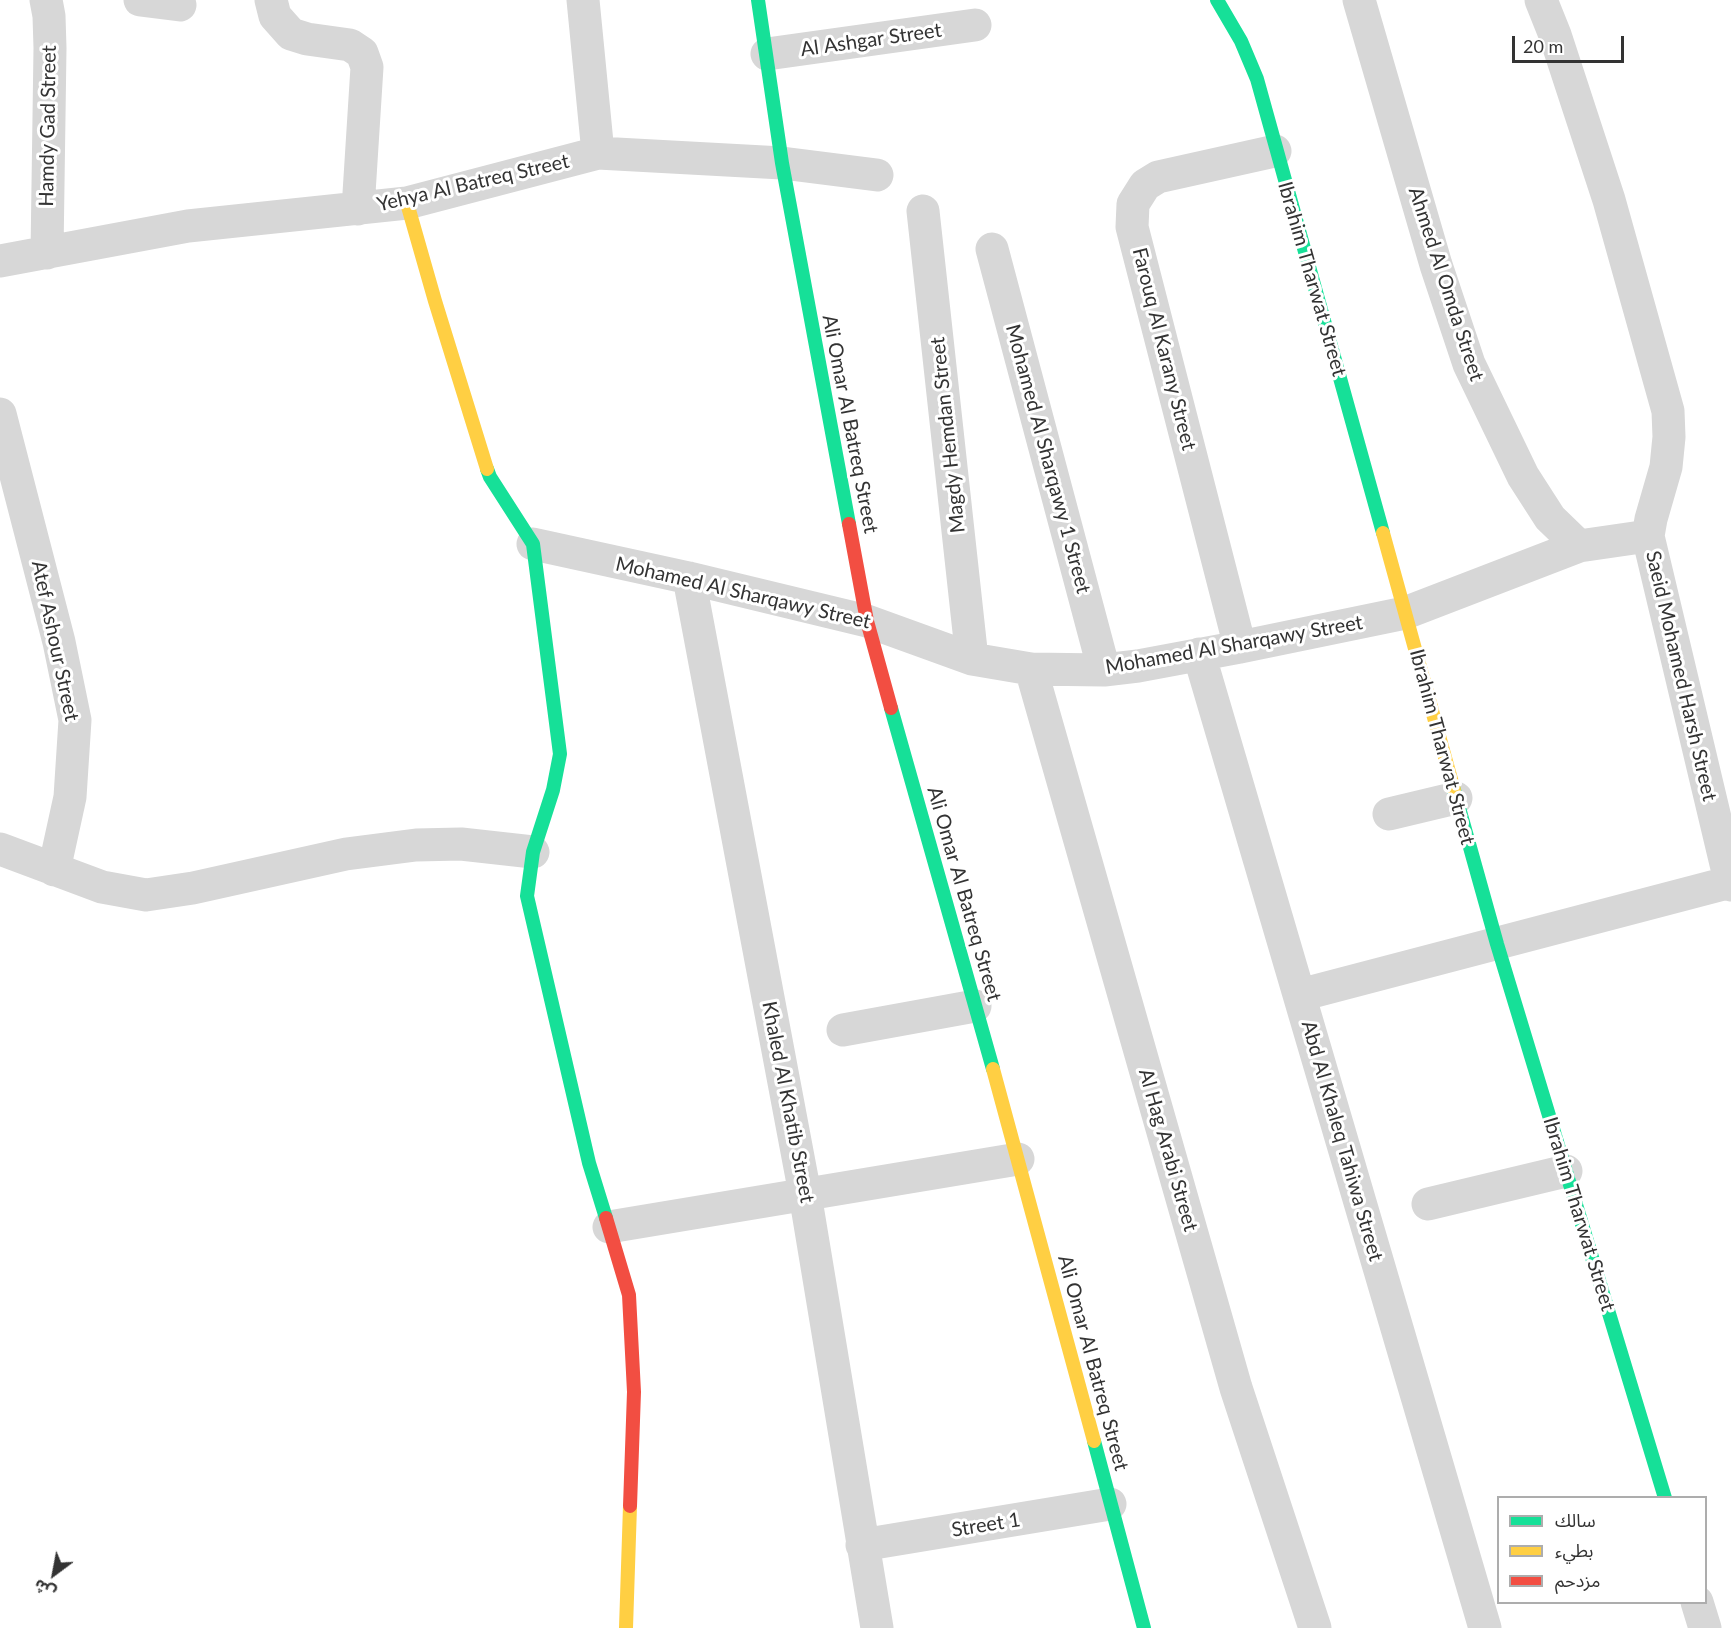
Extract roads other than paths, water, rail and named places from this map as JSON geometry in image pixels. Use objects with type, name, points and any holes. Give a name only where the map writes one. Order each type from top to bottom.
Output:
[{"type":"street","name":"Hamdy Gad Street","points":[[46,0],[50,48],[47,253]]},
{"type":"street","points":[[140,0],[180,5]]},
{"type":"street","points":[[271,0],[275,16],[291,34],[307,39],[350,45],[362,53],[367,67],[357,209]]},
{"type":"street","points":[[583,0],[598,153]]},
{"type":"street","name":"Ali Omar Al Batreq Street","points":[[758,0],[782,163],[867,621],[1018,1159],[1144,1628]]},
{"type":"street","name":"Ibrahim Tharwat Street","points":[[1217,0],[1241,41],[1257,79],[1275,151],[1497,944],[1665,1496]]},
{"type":"street","name":"Ahmed Al Omda Street","points":[[1359,0],[1436,265],[1469,364],[1523,476],[1550,518],[1579,546]]},
{"type":"street","points":[[1541,0],[1555,35],[1609,200],[1668,411],[1669,437],[1666,467],[1648,536]]},
{"type":"street","name":"Al Ashgar Street","points":[[766,54],[975,25]]},
{"type":"street","name":"Farouq Al Karany Street","points":[[1240,647],[1132,227],[1133,204],[1145,185],[1158,177],[1275,151]]},
{"type":"street","name":"Yehya Al Batreq Street","points":[[0,261],[188,226],[407,203],[598,153],[782,163],[877,175]]},
{"type":"street","points":[[407,203],[435,302],[490,477],[533,544],[560,754],[553,790],[533,852],[527,896],[589,1163],[629,1295],[633,1381],[626,1628]]},
{"type":"street","name":"Magdy Hemdan Street","points":[[923,211],[972,658]]},
{"type":"street","name":"Mohamed Al Sharqawy 1 Street","points":[[992,249],[1104,670]]},
{"type":"street","name":"Atef Ashour Street","points":[[0,414],[59,642],[75,720],[70,797],[54,870]]},
{"type":"street","name":"Mohamed Al Sharqawy Street","points":[[533,544],[689,578],[867,621],[972,658],[1030,669],[1104,670],[1240,647],[1405,613],[1579,546],[1648,536]]},
{"type":"street","name":"Saeid Mohamed Harsh Street","points":[[1648,536],[1731,883]]},
{"type":"street","name":"Khaled Al Khatib Street","points":[[689,578],[805,1194],[877,1628]]},
{"type":"street","name":"Abd Al Khaleq Tahiwa Street","points":[[1199,654],[1485,1628]]},
{"type":"street","name":"Al Hag Arabi Street","points":[[1030,669],[1236,1388],[1315,1628]]},
{"type":"street","points":[[1389,814],[1456,798]]},
{"type":"street","points":[[0,849],[102,887],[146,895],[193,888],[346,854],[416,845],[461,844],[533,852]]},
{"type":"street","points":[[1300,996],[1731,883]]},
{"type":"street","points":[[843,1030],[975,1006]]},
{"type":"street","points":[[609,1227],[1018,1159]]},
{"type":"street","points":[[1428,1204],[1566,1171]]},
{"type":"street","name":"Street 1","points":[[862,1545],[1110,1504]]},
{"type":"street","points":[[1698,1604],[1705,1628]]}]
